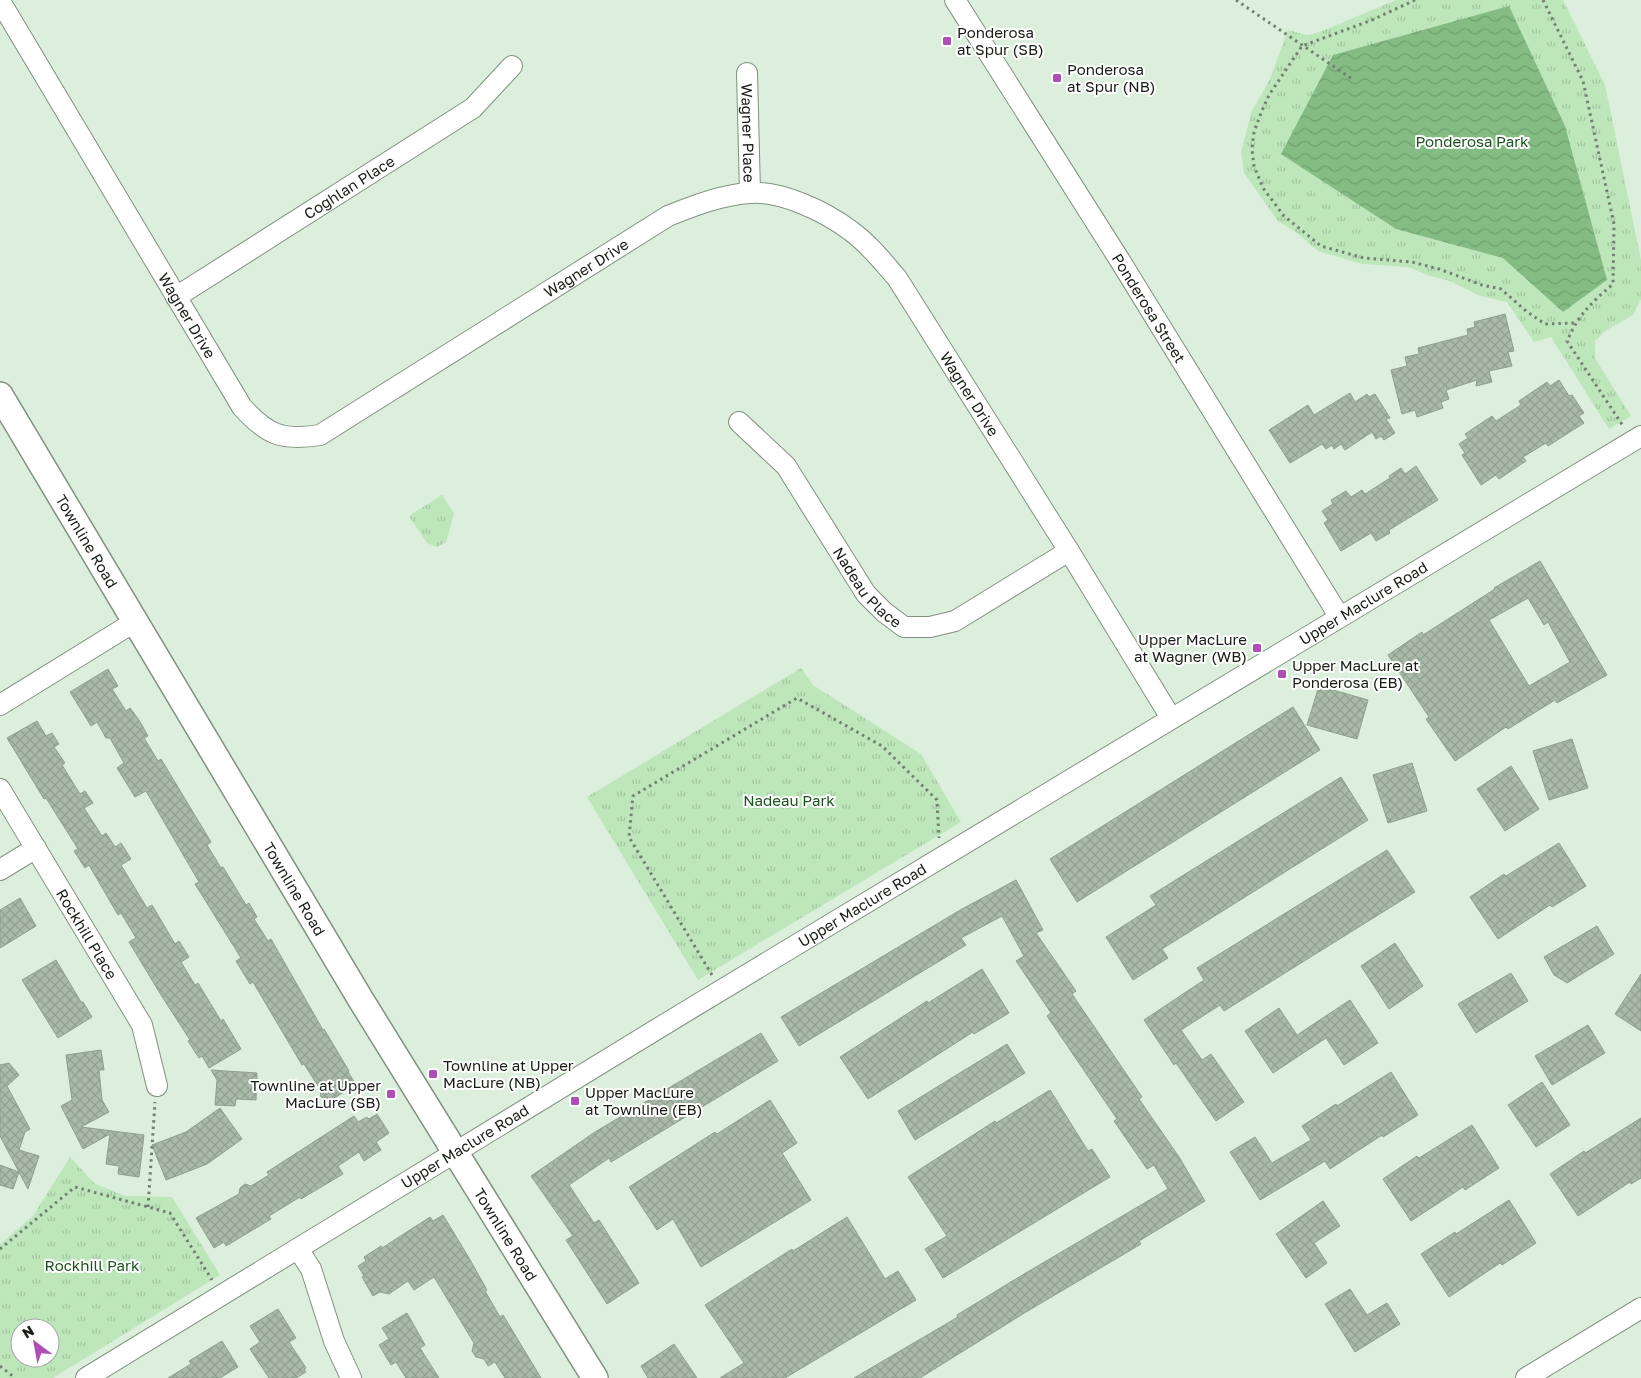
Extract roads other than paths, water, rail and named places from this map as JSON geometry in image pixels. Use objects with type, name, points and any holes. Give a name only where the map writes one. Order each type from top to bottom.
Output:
[{"type":"street","name":"Wagner Drive","points":[[0,1],[242,407],[256,423],[277,435],[299,438],[320,435],[668,216],[694,205],[750,193],[778,196],[806,205],[852,232],[875,252],[897,278],[1069,551],[1171,718]]},
{"type":"street","name":"Ponderosa Street","points":[[960,2],[1339,616]]},
{"type":"street","name":"Coghlan Place","points":[[176,297],[473,108],[512,66]]},
{"type":"street","name":"Wagner Place","points":[[747,73],[750,193]]},
{"type":"street","name":"Townline Road","points":[[0,395],[361,1000],[595,1378]]},
{"type":"street","name":"Nadeau Place","points":[[739,422],[786,466],[866,594],[884,612],[904,627],[930,627],[955,621],[1069,551]]},
{"type":"street","name":"Upper Maclure Road","points":[[86,1378],[454,1152],[1339,616],[1637,439]]},
{"type":"street","points":[[0,705],[136,621]]},
{"type":"street","name":"Rockhill Place","points":[[0,789],[142,1025],[157,1086]]},
{"type":"street","points":[[0,870],[36,848]]},
{"type":"street","points":[[298,1249],[311,1269],[334,1342],[351,1378]]},
{"type":"street","points":[[1526,1378],[1641,1308]]},
{"type":"water","points":[[1509,6],[1565,126],[1607,280],[1563,312],[1503,258],[1396,229],[1281,154],[1333,55]]},
{"type":"place","name":"Ponderosa at Spur (SB)","points":[[947,41]]},
{"type":"place","name":"Ponderosa at Spur (NB)","points":[[1057,78]]},
{"type":"place","name":"Upper MacLure at Wagner (WB)","points":[[1257,648]]},
{"type":"place","name":"Upper MacLure at Ponderosa (EB)","points":[[1282,674]]},
{"type":"place","name":"Townline at Upper MacLure (NB)","points":[[433,1074]]},
{"type":"place","name":"Townline at Upper MacLure (SB)","points":[[391,1094]]},
{"type":"place","name":"Upper MacLure at Townline (EB)","points":[[575,1101]]},
{"type":"park label","name":"Ponderosa Park","points":[[1472,141]]},
{"type":"park label","name":"Nadeau Park","points":[[789,800]]},
{"type":"park label","name":"Rockhill Park","points":[[92,1265]]}]
